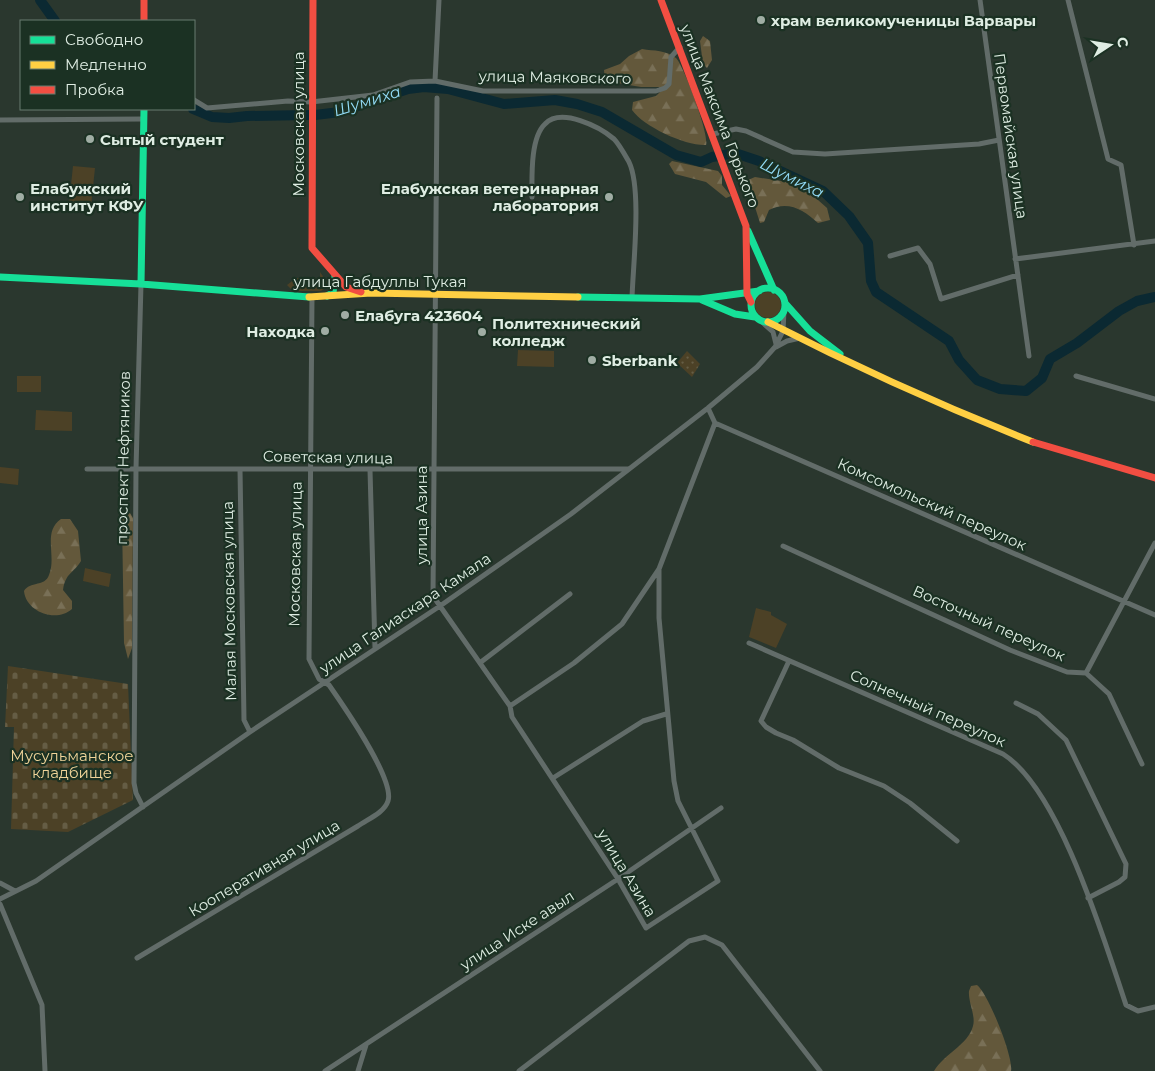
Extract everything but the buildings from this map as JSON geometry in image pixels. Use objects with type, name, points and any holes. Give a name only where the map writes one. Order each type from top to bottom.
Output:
[{"type":"main road","points":[[144,0],[144,20]]},
{"type":"main road","name":"Московская улица","points":[[313,0],[311,102],[312,248],[335,276]]},
{"type":"main road","name":"улица Максима Горького","points":[[661,0],[718,147],[746,226],[747,294],[755,317]]},
{"type":"main road","name":"проспект Нефтяников","points":[[141,284],[144,110]]},
{"type":"main road","points":[[746,226],[774,290],[779,293],[784,302],[810,331],[849,360]]},
{"type":"main road","points":[[335,276],[346,287],[371,294]]},
{"type":"main road","points":[[324,297],[334,293],[335,276]]},
{"type":"main road","name":"улица Габдуллы Тукая","points":[[0,278],[141,284],[312,297],[371,294],[436,294],[700,299],[747,294],[759,290]]},
{"type":"main road","points":[[751,302],[759,290],[774,290]]},
{"type":"main road","name":"улица Габдуллы Тукая","points":[[700,299],[735,314],[755,317]]},
{"type":"main road","points":[[765,322],[778,319],[784,311],[784,302]]},
{"type":"main road","points":[[755,317],[985,423],[1021,437],[1155,478]]},
{"type":"street","points":[[435,80],[439,0]]},
{"type":"street","name":"Первомайская улица","points":[[980,0],[1029,356]]},
{"type":"street","points":[[1068,0],[1108,159],[1121,165],[1134,245]]},
{"type":"street","name":"улица Маяковского","points":[[195,101],[207,108],[288,101],[311,102],[373,95],[410,82],[435,80],[483,91],[656,90],[665,88],[669,84],[670,57],[680,47]]},
{"type":"street","name":"улица Азина","points":[[437,98],[433,471],[434,596],[510,706],[512,717],[618,879],[646,928],[718,880],[692,829]]},
{"type":"street","points":[[532,198],[532,157],[543,124],[553,118],[573,118],[594,126],[615,140],[629,162],[636,183],[632,298]]},
{"type":"street","points":[[0,120],[144,119]]},
{"type":"street","points":[[713,134],[736,129],[746,131],[793,152],[825,154],[979,144],[999,140]]},
{"type":"street","points":[[1015,259],[1155,241]]},
{"type":"street","points":[[890,256],[918,248],[930,264],[941,299],[1018,275]]},
{"type":"street","name":"проспект Нефтяников","points":[[141,284],[136,468],[134,783],[136,793],[143,807]]},
{"type":"street","name":"Московская улица","points":[[312,297],[308,651],[312,667],[324,683],[329,685],[350,717],[371,752],[388,787]]},
{"type":"street","name":"улица Галиаскара Камала","points":[[0,898],[36,881],[250,732],[440,606],[571,514],[708,408],[757,367],[775,347],[783,331],[784,311]]},
{"type":"street","points":[[765,322],[773,332],[775,347],[801,338]]},
{"type":"street","points":[[1076,376],[1155,399]]},
{"type":"street","points":[[510,706],[574,663],[622,624],[659,569],[715,423],[708,408]]},
{"type":"street","name":"Комсомольский переулок","points":[[715,423],[1155,615]]},
{"type":"street","name":"Советская улица","points":[[88,469],[310,468],[433,471],[628,469]]},
{"type":"street","name":"Малая Московская улица","points":[[240,469],[240,615],[244,720],[250,732]]},
{"type":"street","points":[[370,470],[375,648]]},
{"type":"street","points":[[1142,764],[1109,694],[1086,673],[1155,543]]},
{"type":"street","name":"Восточный переулок","points":[[783,546],[894,594],[1010,650],[1067,672],[1086,673]]},
{"type":"street","points":[[659,569],[659,617],[671,765],[678,801],[692,829]]},
{"type":"street","points":[[481,662],[570,594]]},
{"type":"street","name":"Солнечный переулок","points":[[749,643],[1013,760],[1033,782],[1061,832],[1088,898],[1126,1005],[1138,1011],[1155,1007]]},
{"type":"street","points":[[788,661],[761,721],[766,727],[793,740],[839,768],[884,786],[910,803],[956,841]]},
{"type":"street","points":[[1016,703],[1038,714],[1066,740],[1126,864],[1125,877],[1120,882],[1088,898]]},
{"type":"street","points":[[553,778],[643,721],[666,714]]},
{"type":"street","name":"Кооперативная улица","points":[[137,958],[381,811],[388,800],[388,787]]},
{"type":"street","name":"улица Иске авыл","points":[[325,1071],[618,879],[721,808]]},
{"type":"street","points":[[0,883],[15,891]]},
{"type":"street","points":[[0,904],[42,1005],[45,1071]]},
{"type":"street","points":[[520,1071],[689,941],[700,937],[710,938],[722,946],[820,1071]]},
{"type":"street","points":[[358,1071],[367,1044]]},
{"type":"green space","points":[[703,36],[710,41],[712,60],[707,68],[703,64],[700,41]]},
{"type":"green space","points":[[642,49],[660,51],[676,58],[690,86],[700,115],[706,145],[677,139],[655,129],[632,110],[633,102],[656,96],[660,92],[659,87],[641,87],[605,81],[604,70],[620,64],[629,56]]},
{"type":"green space","points":[[672,161],[718,171],[722,176],[722,185],[731,196],[726,198],[706,182],[675,174],[669,164]]},
{"type":"green space","points":[[73,166],[95,168],[91,206],[69,204]]},
{"type":"green space","points":[[755,177],[800,184],[827,208],[830,220],[818,223],[807,214],[795,208],[783,206],[769,210],[764,222],[760,223],[755,207],[746,191],[748,180]]},
{"type":"green space","points":[[320,272],[327,282],[326,288],[321,291],[293,291],[287,285],[296,278],[320,279]]},
{"type":"green space","points":[[768,292],[777,296],[781,305],[777,314],[768,318],[759,314],[755,305],[759,296]]},
{"type":"green space","points":[[518,350],[554,351],[554,367],[517,366]]},
{"type":"green space","points":[[687,351],[700,364],[692,377],[677,363]]},
{"type":"green space","points":[[17,376],[41,376],[41,392],[17,392]]},
{"type":"green space","points":[[36,410],[72,412],[72,431],[35,430]]},
{"type":"green space","points":[[0,467],[19,469],[18,485],[0,483]]},
{"type":"green space","points":[[130,513],[133,518],[132,648],[128,659],[124,643],[122,519],[125,514]]},
{"type":"green space","points":[[61,519],[70,519],[78,531],[81,561],[68,576],[64,584],[63,590],[72,601],[72,609],[58,615],[50,615],[36,610],[30,605],[24,591],[30,586],[47,579],[52,560],[52,531],[55,524]]},
{"type":"green space","points":[[85,568],[111,574],[109,587],[83,581]]},
{"type":"green space","points":[[756,608],[771,612],[771,615],[787,624],[776,648],[749,637]]},
{"type":"green space","name":"Мусульманское кладбище","points":[[8,666],[128,684],[133,800],[68,832],[11,829],[14,727],[5,727]]},
{"type":"green space","points":[[977,985],[982,990],[999,1026],[1011,1064],[1011,1071],[934,1071],[970,1033],[974,1022],[969,991],[971,986]]},
{"type":"waterway","name":"Шумиха","points":[[40,0],[54,20]]},
{"type":"waterway","name":"Шумиха","points":[[315,115],[340,112],[408,89],[424,87],[448,89],[504,104],[555,100],[577,104],[602,112],[676,155],[701,162],[712,157],[735,153],[759,161],[823,191],[849,216],[868,243],[871,281],[876,292],[949,341],[959,360],[977,380],[1000,389],[1026,391],[1042,378],[1050,359],[1077,343],[1119,311],[1137,301],[1155,297]]},
{"type":"waterway","name":"Шумиха","points":[[195,110],[212,117],[229,118],[308,115]]},
{"type":"traffic: fast","points":[[141,284],[144,110]]},
{"type":"traffic: fast","points":[[748,231],[774,290]]},
{"type":"traffic: fast","points":[[327,296],[333,293],[335,276]]},
{"type":"traffic: fast","points":[[0,277],[141,284],[309,297]]},
{"type":"traffic: fast","points":[[768,288],[780,293],[785,305],[780,317],[768,322],[756,317],[751,305],[756,293],[768,288]]},
{"type":"traffic: fast","points":[[578,297],[700,299],[759,291]]},
{"type":"traffic: fast","points":[[702,300],[735,314],[755,317]]},
{"type":"traffic: fast","points":[[785,303],[810,331],[840,354]]},
{"type":"traffic: slow","points":[[309,297],[371,293],[578,297]]},
{"type":"traffic: slow","points":[[768,322],[899,385],[1033,442]]},
{"type":"traffic: jam","points":[[144,0],[144,20]]},
{"type":"traffic: jam","points":[[313,0],[312,248],[346,287],[361,292]]},
{"type":"traffic: jam","points":[[661,0],[746,226],[747,294],[751,302]]},
{"type":"traffic: jam","points":[[1033,442],[1155,478]]},
{"type":"place","name":"храм великомученицы Варвары","points":[[761,20]]},
{"type":"place","name":"Сытый студент","points":[[90,139]]},
{"type":"place","name":"Елабужский институт КФУ","points":[[20,197]]},
{"type":"place","name":"Елабужская ветеринарная лаборатория","points":[[609,197]]},
{"type":"place","name":"Елабуга 423604","points":[[345,315]]},
{"type":"place","name":"Находка","points":[[325,331]]},
{"type":"place","name":"Политехнический колледж","points":[[482,332]]},
{"type":"place","name":"Sberbank","points":[[592,360]]}]
